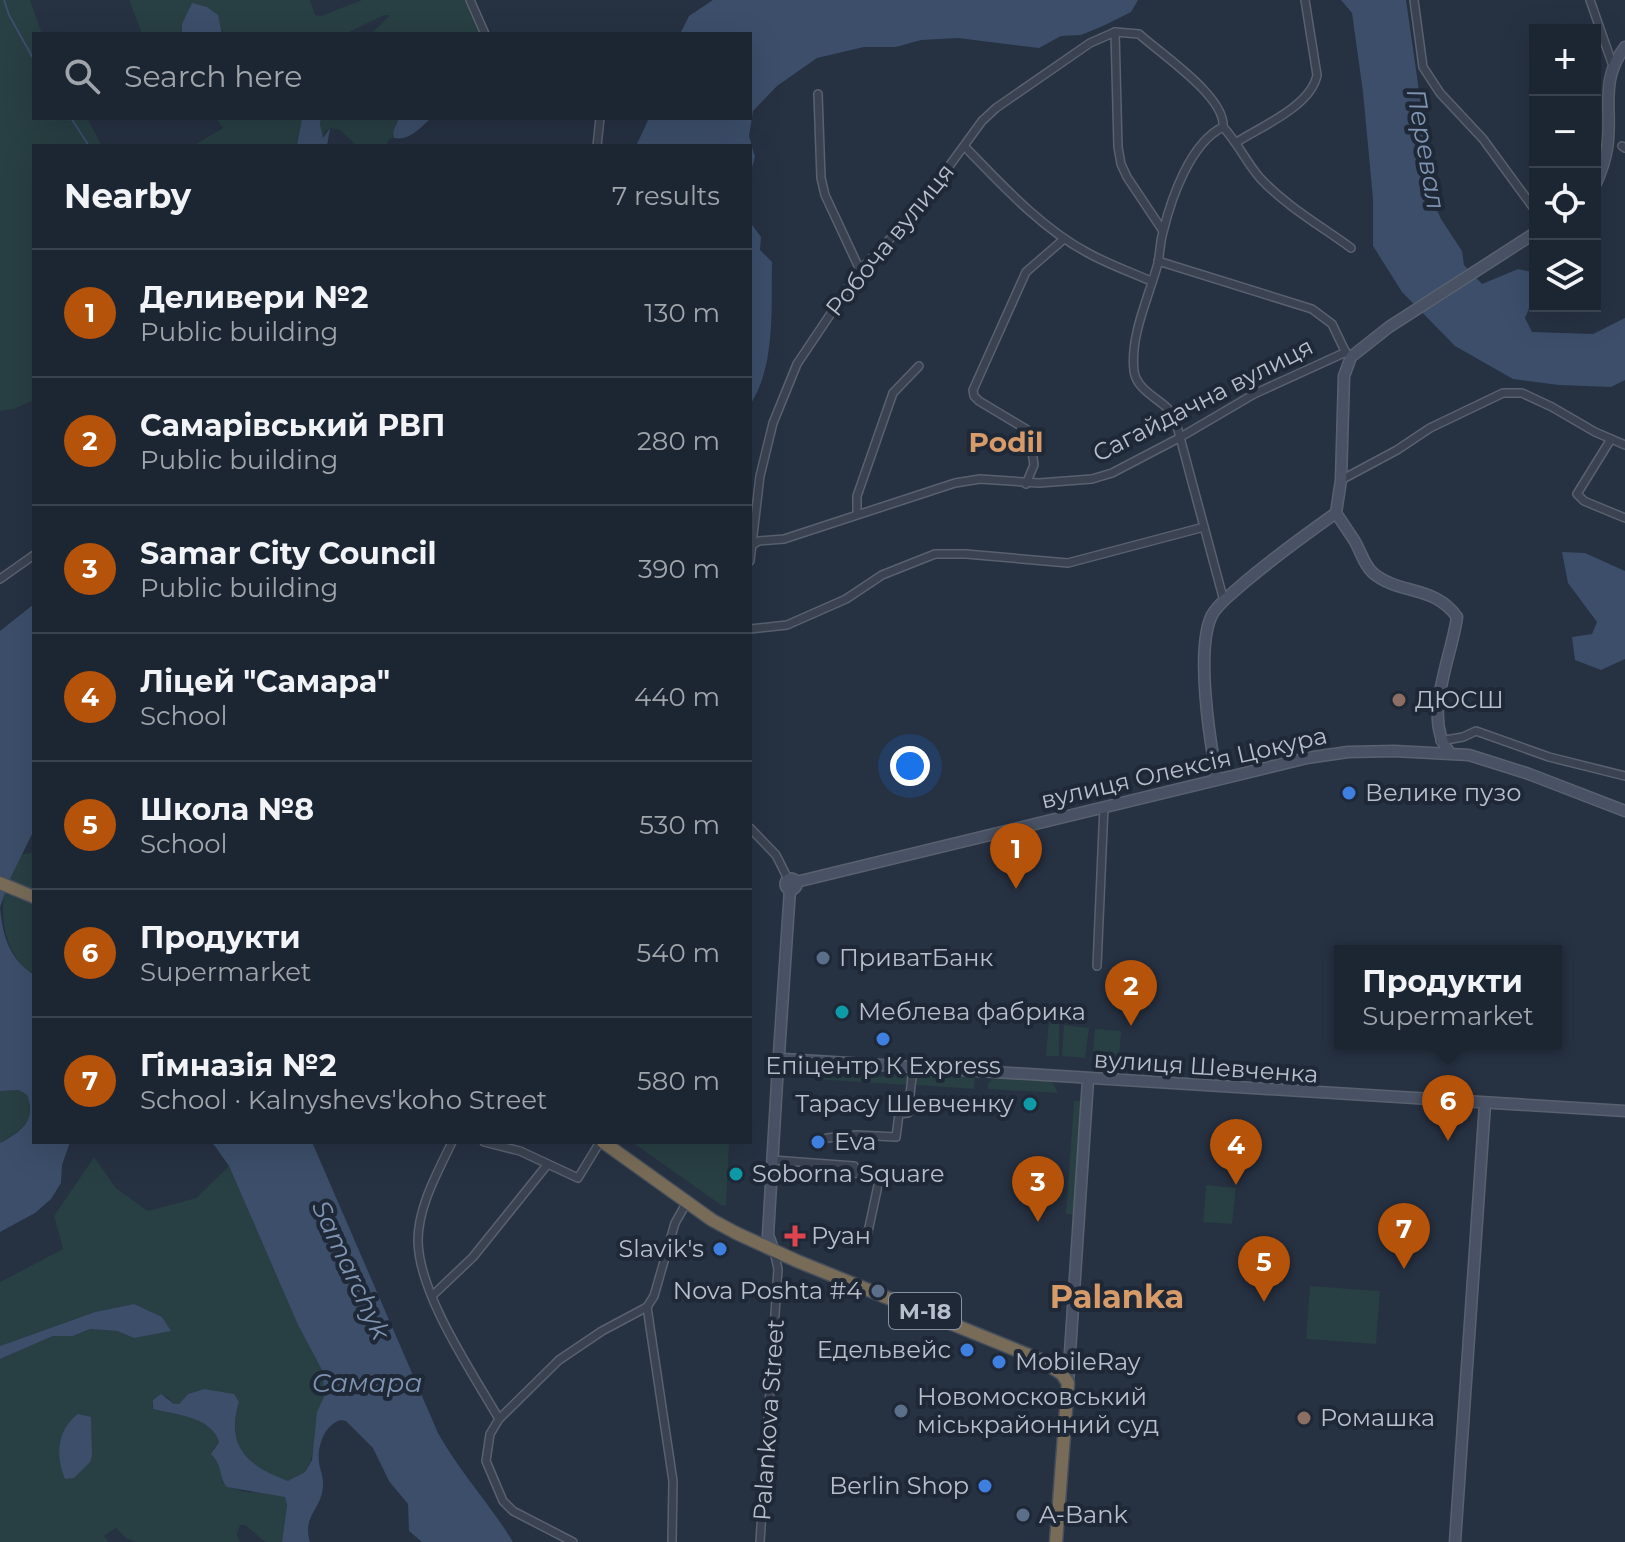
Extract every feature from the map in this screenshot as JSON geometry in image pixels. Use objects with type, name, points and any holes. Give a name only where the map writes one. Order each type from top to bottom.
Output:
[{"type":"highway","points":[[0,883],[32,896]]},
{"type":"highway","name":"М-18","points":[[605,1144],[736,1233],[1041,1360],[1062,1374],[1068,1383]]},
{"type":"highway","points":[[1056,1542],[1068,1383]]},
{"type":"street","points":[[470,0],[484,32]]},
{"type":"street","points":[[1237,142],[1297,106],[1315,85],[1317,75],[1305,0]]},
{"type":"street","points":[[1414,0],[1419,50],[1427,75],[1483,139],[1529,202]]},
{"type":"street","points":[[1590,0],[1594,19],[1613,66],[1621,108]]},
{"type":"street","points":[[1163,231],[1121,164],[1115,32],[1139,34],[1186,74],[1216,104],[1222,113],[1223,127],[1237,142],[1259,177],[1351,248]]},
{"type":"street","name":"Робоча вулиця","points":[[752,545],[760,476],[777,412],[797,364],[816,332],[860,270],[915,213],[982,121],[1090,43],[1115,32]]},
{"type":"street","points":[[1613,66],[1625,47]]},
{"type":"street","points":[[818,94],[821,178],[825,195],[860,270]]},
{"type":"street","points":[[597,144],[600,120]]},
{"type":"street","points":[[1223,127],[1207,140],[1188,164],[1163,231],[1158,261],[1140,320],[1134,373],[1140,387],[1165,403],[1174,415],[1224,601]]},
{"type":"street","points":[[1601,178],[1618,159],[1623,144]]},
{"type":"street","points":[[965,147],[1001,184],[1064,239],[1151,281]]},
{"type":"street","name":"Сагайдачна вулиця","points":[[752,545],[759,541],[784,539],[955,483],[980,479],[1026,484],[1102,476],[1179,438],[1254,394],[1348,354],[1529,237]]},
{"type":"street","points":[[1026,484],[1034,465],[1029,431],[979,401],[973,390],[1026,272],[1064,239]]},
{"type":"street","points":[[1158,261],[1312,309],[1332,324],[1348,354]]},
{"type":"street","name":"Сагайдачна вулиця","points":[[1336,513],[1341,480],[1344,376],[1348,354]]},
{"type":"street","points":[[857,514],[857,496],[893,393],[919,366]]},
{"type":"street","points":[[1341,480],[1430,428],[1503,393],[1522,393],[1625,445]]},
{"type":"street","points":[[1611,439],[1577,494],[1584,501],[1625,518]]},
{"type":"street","points":[[1217,779],[1208,727],[1206,649],[1210,618],[1224,601],[1280,554],[1336,513],[1365,563],[1375,574],[1448,605],[1457,617],[1439,694],[1440,741],[1450,753]]},
{"type":"street","points":[[752,629],[787,625],[846,599],[882,575],[935,554],[1068,563],[1204,527]]},
{"type":"street","points":[[0,579],[32,556]]},
{"type":"street","points":[[1440,741],[1476,731],[1549,757],[1625,776]]},
{"type":"street","name":"вулиця Олексія Цокура","points":[[791,883],[1328,755],[1394,751],[1469,755],[1625,811]]},
{"type":"street","points":[[1097,966],[1104,806]]},
{"type":"street","points":[[752,830],[776,855],[791,883],[768,1235],[774,1251]]},
{"type":"street","name":"вулиця Шевченка","points":[[781,1059],[1625,1111]]},
{"type":"street","points":[[827,1138],[857,1135],[896,1137],[899,1114],[908,1113],[913,1068]]},
{"type":"street","points":[[1068,1383],[1088,1080]]},
{"type":"street","points":[[1455,1542],[1485,1104]]},
{"type":"street","points":[[451,1144],[428,1193],[418,1238],[422,1267],[432,1296],[499,1419]]},
{"type":"street","points":[[492,1144],[520,1151],[578,1178],[601,1144]]},
{"type":"street","points":[[772,1160],[854,1166],[854,1173],[880,1176],[866,1241]]},
{"type":"street","points":[[432,1296],[473,1257],[547,1165]]},
{"type":"street","points":[[573,1542],[513,1511],[503,1501],[486,1461],[490,1434],[499,1419],[559,1360],[602,1331],[647,1307],[654,1296],[675,1223],[687,1202]]},
{"type":"street","name":"Palankova Street","points":[[760,1542],[778,1269],[774,1251]]},
{"type":"street","points":[[647,1307],[673,1481],[672,1542]]},
{"type":"green space","points":[[0,0],[30,0],[41,32],[32,32],[32,120],[88,120],[101,144],[32,144],[32,401],[0,411]]},
{"type":"green space","points":[[129,0],[310,0],[315,15],[321,16],[362,0],[465,0],[481,32],[373,32],[390,15],[384,15],[349,32],[222,32],[182,24],[182,32],[141,32]]},
{"type":"green space","points":[[217,120],[302,120],[297,144],[196,144],[223,128]]},
{"type":"green space","points":[[321,120],[398,120],[394,138],[389,139],[387,144],[355,144],[340,130],[330,128],[323,140]]},
{"type":"green space","points":[[32,853],[32,888],[10,879],[22,854]]},
{"type":"green space","points":[[4,893],[32,904],[32,973],[12,950],[3,917]]},
{"type":"green space","points":[[1049,1019],[1059,1019],[1059,1056],[1046,1056]]},
{"type":"green space","points":[[1064,1025],[1089,1028],[1085,1058],[1062,1056]]},
{"type":"green space","points":[[1095,1029],[1121,1031],[1119,1060],[1092,1059]]},
{"type":"green space","points":[[814,1071],[883,1077],[886,1072],[905,1073],[909,1078],[908,1085],[814,1079]]},
{"type":"green space","points":[[920,1074],[975,1077],[974,1089],[916,1085],[916,1077]]},
{"type":"green space","points":[[994,1077],[1052,1081],[1058,1093],[988,1089]]},
{"type":"green space","points":[[19,1090],[27,1095],[30,1104],[28,1118],[20,1129],[0,1143],[0,1091]]},
{"type":"green space","points":[[1074,1101],[1082,1101],[1074,1214],[1066,1214]]},
{"type":"green space","points":[[635,1144],[729,1144],[726,1206]]},
{"type":"green space","points":[[94,1157],[116,1188],[148,1211],[196,1198],[229,1166],[298,1325],[323,1372],[324,1398],[311,1460],[305,1472],[288,1482],[262,1469],[251,1461],[238,1443],[235,1418],[239,1402],[204,1389],[188,1394],[179,1404],[174,1404],[166,1396],[152,1405],[153,1409],[200,1422],[215,1433],[219,1442],[213,1449],[220,1464],[222,1482],[244,1492],[277,1493],[285,1497],[287,1505],[282,1542],[265,1542],[245,1525],[240,1525],[237,1534],[240,1542],[135,1542],[116,1528],[104,1536],[109,1542],[0,1542],[0,1359],[53,1336],[73,1336],[90,1329],[117,1331],[134,1338],[171,1330],[134,1304],[95,1312],[0,1346],[0,1282],[63,1249],[54,1216]],"holes":[[[91,1417],[91,1432],[60,1461],[60,1439]]]},
{"type":"green space","points":[[1206,1185],[1236,1188],[1232,1224],[1203,1222]]},
{"type":"green space","points":[[1310,1286],[1380,1291],[1376,1344],[1306,1339]]},
{"type":"water","points":[[713,0],[1138,0],[1131,12],[1103,26],[1081,35],[1061,36],[1039,48],[958,38],[921,40],[896,47],[864,47],[817,58],[777,86],[753,111],[752,117],[752,32],[681,32],[689,16]]},
{"type":"water","name":"Перевал","points":[[1341,0],[1406,0],[1431,197],[1462,251],[1464,265],[1482,284],[1518,269],[1529,271],[1529,308],[1525,318],[1532,332],[1593,334],[1625,318],[1625,380],[1611,387],[1513,379],[1455,346],[1402,292],[1373,246],[1373,199],[1352,13]]},
{"type":"water","points":[[192,3],[207,7],[218,15],[222,32],[182,32],[182,24]]},
{"type":"water","points":[[302,120],[321,120],[323,138],[330,128],[327,144],[297,144]]},
{"type":"water","points":[[398,120],[429,120],[410,136],[394,138]]},
{"type":"water","points":[[648,120],[752,120],[751,144],[637,144]]},
{"type":"water","points":[[752,225],[761,237],[760,250],[772,262],[768,354],[752,401]]},
{"type":"water","points":[[1562,552],[1585,553],[1625,571],[1625,659],[1601,670],[1575,660],[1572,637],[1592,634],[1597,622],[1568,583]]},
{"type":"water","points":[[32,606],[32,834],[0,907],[0,631]]},
{"type":"water","points":[[0,908],[9,946],[32,973],[32,1144],[69,1144],[62,1165],[61,1183],[51,1199],[35,1213],[0,1232],[0,1143],[25,1124],[30,1104],[27,1095],[19,1090],[0,1091]]},
{"type":"water","name":"Самара","points":[[213,1144],[313,1144],[438,1433],[513,1542],[422,1542],[409,1531],[408,1504],[389,1481],[373,1448],[346,1421],[341,1420],[326,1431],[319,1449],[323,1487],[308,1526],[310,1542],[282,1542],[287,1505],[285,1497],[227,1487],[211,1454],[219,1442],[215,1433],[191,1418],[153,1409],[153,1400],[161,1394],[174,1404],[179,1404],[188,1394],[204,1389],[234,1394],[239,1402],[235,1418],[238,1443],[251,1461],[288,1481],[305,1472],[312,1460],[317,1412],[324,1397],[323,1372],[298,1325],[229,1166]]},
{"type":"water","points":[[134,1304],[162,1317],[171,1331],[134,1338],[117,1331],[90,1329],[73,1336],[53,1336],[0,1359],[0,1346],[95,1312]]},
{"type":"water","points":[[78,1414],[91,1417],[92,1456],[74,1478],[65,1479],[60,1461],[60,1444],[66,1428]]},
{"type":"waterway","points":[[4,0],[32,56]]},
{"type":"waterway","points":[[72,120],[88,144]]},
{"type":"place","name":"ДЮСШ","points":[[1399,700]]},
{"type":"place","name":"Велике пузо","points":[[1349,793]]},
{"type":"place","name":"Деливери №2","points":[[1016,889]]},
{"type":"place","name":"ПриватБанк","points":[[823,958]]},
{"type":"place","name":"Меблева фабрика","points":[[842,1012]]},
{"type":"place","name":"Самарівський РВП","points":[[1131,1026]]},
{"type":"place","name":"Епіцентр К Express","points":[[883,1039]]},
{"type":"place","name":"Тарасу Шевченку","points":[[1030,1104]]},
{"type":"place","name":"Продукти","points":[[1448,1141]]},
{"type":"place","name":"Eva","points":[[818,1142]]},
{"type":"place","name":"Soborna Square","points":[[736,1174]]},
{"type":"place","name":"Ліцей \"Самара\"","points":[[1236,1185]]},
{"type":"place","name":"Samar City Council","points":[[1038,1222]]},
{"type":"place","name":"Руан","points":[[795,1236]]},
{"type":"place","name":"Slavik's","points":[[720,1249]]},
{"type":"place","name":"Гімназія №2","points":[[1404,1269]]},
{"type":"place","name":"Nova Poshta #4","points":[[878,1291]]},
{"type":"place","name":"Школа №8","points":[[1264,1302]]},
{"type":"place","name":"Едельвейс","points":[[967,1350]]},
{"type":"place","name":"MobileRay","points":[[999,1362]]},
{"type":"place","name":"Новомосковський міськрайонний суд","points":[[901,1411]]},
{"type":"place","name":"Ромашка","points":[[1304,1418]]},
{"type":"place","name":"Berlin Shop","points":[[985,1486]]},
{"type":"place","name":"A-Bank","points":[[1023,1515]]},
{"type":"district","name":"Podil","points":[[1006,442]]},
{"type":"district","name":"Palanka","points":[[1117,1297]]},
{"type":"water label","name":"Samarchyk","points":[[351,1270]]}]
